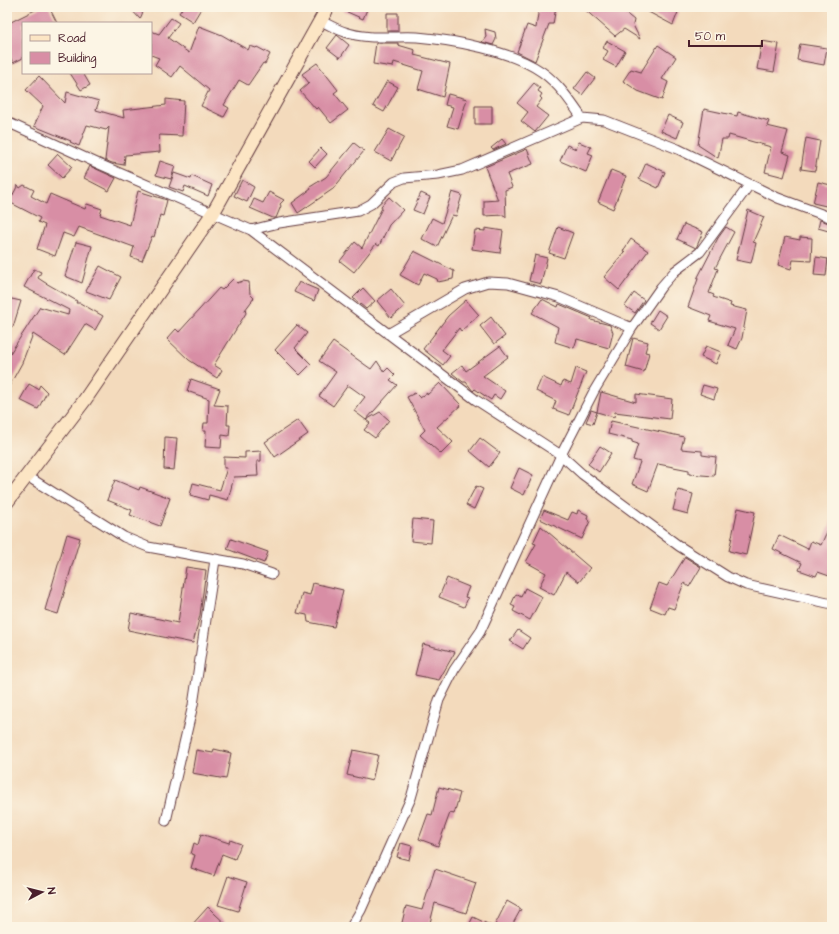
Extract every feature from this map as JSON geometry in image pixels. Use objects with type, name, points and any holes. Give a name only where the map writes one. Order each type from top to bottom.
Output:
[{"type":"main road","points":[[7,502],[84,400],[213,213],[328,7]]},
{"type":"street","points":[[320,20],[346,32],[359,35],[416,37],[456,42],[514,58],[542,72],[572,103],[582,118]]},
{"type":"street","points":[[251,230],[280,223],[358,211],[371,204],[394,182],[404,178],[438,175],[462,170],[582,118],[604,120],[678,149],[778,198],[832,218]]},
{"type":"street","points":[[7,122],[251,230],[476,400],[561,455],[582,474],[673,542],[728,578],[746,585],[832,604]]},
{"type":"street","points":[[351,927],[361,910],[411,798],[439,700],[454,670],[480,632],[561,455],[594,391],[632,328],[661,287],[675,272],[700,252],[750,184]]},
{"type":"street","points":[[388,334],[465,289],[488,282],[508,284],[558,297],[632,328]]},
{"type":"street","points":[[27,476],[124,537],[148,547],[243,564],[272,574]]},
{"type":"street","points":[[166,821],[192,705],[215,560]]},
{"type":"building","points":[[41,7],[49,7],[56,22],[22,22],[22,58],[13,63],[7,50],[7,24]]},
{"type":"building","points":[[129,7],[145,7],[140,19]]},
{"type":"building","points":[[183,7],[202,7],[193,22],[179,13]]},
{"type":"building","points":[[336,7],[368,7],[363,19]]},
{"type":"building","points":[[539,7],[556,7],[553,24],[549,24],[535,61],[517,52],[527,25],[536,28]]},
{"type":"building","points":[[582,7],[618,7],[634,20],[633,25],[640,39],[624,29],[615,36]]},
{"type":"building","points":[[639,7],[680,7],[673,25]]},
{"type":"building","points":[[387,13],[398,13],[398,31],[387,31]]},
{"type":"building","points":[[171,18],[179,23],[168,38],[189,53],[199,26],[222,35],[248,50],[250,46],[257,47],[270,54],[265,64],[263,63],[248,85],[239,80],[224,105],[229,108],[224,117],[201,106],[209,90],[180,66],[172,77],[155,65],[159,58],[152,55],[152,31],[159,34]]},
{"type":"building","points":[[485,29],[495,32],[496,39],[493,45],[482,42],[486,37]]},
{"type":"building","points":[[337,35],[349,45],[340,58],[327,48]]},
{"type":"building","points":[[607,41],[625,51],[616,67],[603,60],[608,51],[603,48]]},
{"type":"building","points":[[762,41],[779,44],[774,72],[757,69]]},
{"type":"building","points":[[376,43],[398,43],[398,45],[415,50],[414,55],[450,64],[443,97],[418,89],[423,71],[394,62],[393,67],[373,64]]},
{"type":"building","points":[[800,44],[827,48],[824,65],[797,60]]},
{"type":"building","points":[[658,45],[676,57],[662,79],[668,82],[662,100],[638,91],[623,81],[631,69],[641,72]]},
{"type":"building","points":[[317,63],[338,90],[334,93],[348,110],[331,123],[318,107],[316,109],[300,91],[309,83],[302,74]]},
{"type":"building","points":[[587,72],[595,78],[582,95],[574,89]]},
{"type":"building","points":[[71,74],[84,74],[90,85],[81,90]]},
{"type":"building","points":[[39,76],[65,103],[67,92],[99,101],[96,110],[124,118],[123,110],[166,105],[166,99],[184,101],[182,136],[159,135],[160,152],[125,155],[124,165],[112,163],[105,160],[109,127],[106,130],[87,125],[79,146],[70,142],[71,141],[34,126],[43,106],[26,90]]},
{"type":"building","points":[[387,81],[398,87],[384,112],[373,106]]},
{"type":"building","points":[[534,83],[540,88],[538,91],[542,94],[540,97],[542,99],[536,107],[548,116],[535,132],[521,121],[528,112],[517,103]]},
{"type":"building","points":[[448,94],[467,99],[458,129],[447,126],[453,107],[445,105]]},
{"type":"building","points":[[475,106],[492,106],[492,124],[475,124]]},
{"type":"building","points":[[704,109],[737,116],[738,112],[769,121],[767,126],[788,131],[782,152],[790,155],[784,177],[765,172],[771,147],[729,135],[728,139],[722,139],[718,158],[698,145]]},
{"type":"building","points":[[668,115],[683,122],[677,138],[661,131]]},
{"type":"building","points":[[389,129],[404,137],[391,161],[375,152]]},
{"type":"building","points":[[806,138],[820,141],[815,171],[801,169]]},
{"type":"building","points":[[502,139],[506,144],[493,150],[491,148]]},
{"type":"building","points":[[579,142],[591,147],[588,153],[593,155],[586,172],[560,161],[567,145],[576,149]]},
{"type":"building","points":[[354,143],[364,151],[333,189],[298,213],[292,203],[311,189],[310,187],[326,177]]},
{"type":"building","points":[[321,148],[327,154],[315,167],[309,161]]},
{"type":"building","points":[[527,149],[533,164],[507,174],[512,187],[505,190],[506,218],[504,215],[484,216],[484,201],[498,200],[485,167]]},
{"type":"building","points":[[58,154],[72,167],[62,178],[48,165]]},
{"type":"building","points":[[160,161],[175,166],[171,179],[156,175]]},
{"type":"building","points":[[646,163],[665,172],[658,188],[639,179]]},
{"type":"building","points":[[90,166],[116,178],[109,191],[84,178]]},
{"type":"building","points":[[611,170],[626,176],[613,209],[598,202]]},
{"type":"building","points":[[174,173],[191,179],[192,176],[212,185],[208,196],[185,186],[183,192],[169,187]]},
{"type":"building","points":[[242,180],[254,187],[247,202],[234,196]]},
{"type":"building","points":[[818,182],[831,185],[826,206],[813,203]]},
{"type":"building","points":[[18,185],[20,188],[24,185],[34,190],[31,196],[46,204],[50,194],[85,209],[87,204],[102,209],[100,215],[130,225],[138,191],[167,200],[163,216],[160,215],[154,237],[152,236],[142,261],[131,257],[134,247],[79,227],[74,237],[63,233],[55,256],[37,249],[45,225],[38,222],[40,218],[9,202]]},
{"type":"building","points":[[269,192],[284,200],[280,204],[281,206],[276,218],[250,208],[254,199],[263,203]]},
{"type":"building","points":[[452,192],[462,195],[456,216],[452,215],[437,247],[422,239],[432,218],[442,223]]},
{"type":"building","points":[[421,193],[430,197],[423,214],[413,210]]},
{"type":"building","points":[[389,197],[403,210],[389,225],[379,246],[376,244],[354,272],[340,261],[355,242],[362,248],[382,208],[381,206]]},
{"type":"building","points":[[748,210],[764,217],[753,242],[756,243],[751,263],[736,260]]},
{"type":"building","points":[[820,220],[832,224],[832,232],[818,228]]},
{"type":"building","points":[[684,224],[703,232],[696,248],[677,239]]},
{"type":"building","points":[[558,227],[573,233],[564,258],[549,253]]},
{"type":"building","points":[[726,227],[734,232],[715,268],[718,269],[709,293],[714,295],[713,297],[731,303],[730,306],[747,310],[742,338],[737,349],[728,345],[735,329],[709,321],[711,316],[688,307],[697,279],[718,238]]},
{"type":"building","points":[[485,228],[503,231],[500,253],[472,249],[475,230],[485,231]]},
{"type":"building","points":[[785,237],[800,240],[800,237],[812,238],[811,261],[793,260],[791,269],[778,265]]},
{"type":"building","points":[[631,239],[648,251],[619,290],[604,277],[625,252],[623,251]]},
{"type":"building","points":[[76,242],[92,246],[82,283],[65,276]]},
{"type":"building","points":[[414,251],[454,271],[453,279],[438,282],[437,279],[424,273],[418,285],[400,275]]},
{"type":"building","points":[[535,255],[547,258],[541,284],[529,281]]},
{"type":"building","points":[[816,257],[828,259],[826,276],[814,275]]},
{"type":"building","points":[[100,266],[121,277],[109,300],[86,291]]},
{"type":"building","points":[[34,269],[41,272],[38,278],[77,301],[76,303],[80,303],[103,316],[95,330],[85,324],[65,355],[33,334],[22,363],[7,390],[7,358],[40,307],[68,315],[69,310],[24,287]]},
{"type":"building","points":[[233,279],[237,283],[243,281],[249,282],[250,294],[254,298],[245,310],[246,313],[214,365],[222,370],[217,378],[189,360],[167,339],[176,329],[179,332],[219,288],[222,290]]},
{"type":"building","points":[[299,282],[318,290],[314,301],[294,292]]},
{"type":"building","points":[[363,288],[375,301],[366,309],[353,298]]},
{"type":"building","points":[[391,289],[405,306],[391,318],[377,301]]},
{"type":"building","points":[[634,293],[644,300],[635,313],[625,306]]},
{"type":"building","points":[[7,298],[21,301],[13,327],[7,325]]},
{"type":"building","points":[[542,299],[558,307],[559,304],[592,318],[591,320],[610,325],[613,333],[609,348],[577,339],[574,348],[555,342],[558,327],[532,313]]},
{"type":"building","points":[[466,300],[479,315],[461,331],[459,328],[442,350],[450,356],[443,365],[423,349],[448,316]]},
{"type":"building","points":[[658,310],[667,316],[659,329],[650,323]]},
{"type":"building","points":[[491,317],[505,336],[494,344],[480,326]]},
{"type":"building","points":[[297,325],[307,333],[295,348],[311,364],[300,375],[275,350]]},
{"type":"building","points":[[633,338],[648,342],[645,352],[649,353],[644,372],[626,367]]},
{"type":"building","points":[[333,342],[371,369],[377,361],[384,372],[388,368],[395,375],[390,380],[397,385],[366,420],[354,411],[365,397],[348,385],[333,406],[319,396],[336,372],[319,361]]},
{"type":"building","points":[[500,346],[508,357],[483,376],[505,391],[500,399],[494,395],[491,400],[475,389],[473,391],[466,382],[463,382],[452,373],[462,365],[466,371]]},
{"type":"building","points":[[706,346],[721,352],[716,364],[701,357]]},
{"type":"building","points":[[576,368],[586,372],[569,415],[553,409],[556,401],[536,391],[542,377],[561,386],[563,381],[571,384]]},
{"type":"building","points":[[191,379],[220,389],[214,405],[228,406],[227,425],[230,425],[229,436],[222,435],[221,448],[205,447],[206,431],[203,431],[204,423],[208,423],[209,399],[187,391]]},
{"type":"building","points":[[440,383],[461,405],[437,427],[453,442],[441,454],[420,435],[425,430],[407,397],[415,393],[420,398],[427,393],[427,395]]},
{"type":"building","points":[[29,384],[38,389],[40,385],[47,392],[38,409],[20,400]]},
{"type":"building","points":[[703,385],[717,389],[714,399],[700,394]]},
{"type":"building","points":[[601,392],[636,402],[636,394],[672,399],[670,419],[615,412],[614,417],[597,412]]},
{"type":"building","points":[[591,410],[597,412],[593,424],[586,422]]},
{"type":"building","points":[[380,412],[389,420],[375,438],[364,430],[370,423],[366,420]]},
{"type":"building","points":[[298,420],[308,434],[275,457],[265,442]]},
{"type":"building","points":[[611,421],[684,437],[681,449],[702,451],[702,455],[716,457],[714,476],[689,474],[689,470],[658,464],[648,491],[632,484],[640,462],[633,460],[638,444],[632,442],[632,440],[608,434]]},
{"type":"building","points":[[165,437],[177,438],[174,470],[164,469]]},
{"type":"building","points":[[480,438],[500,453],[489,467],[470,451]]},
{"type":"building","points":[[600,446],[611,453],[599,472],[588,464]]},
{"type":"building","points":[[261,451],[261,461],[257,461],[258,476],[234,477],[228,500],[209,495],[208,500],[190,495],[193,483],[220,490],[227,468],[224,468],[224,457],[245,458],[245,452]]},
{"type":"building","points":[[519,468],[533,475],[524,495],[510,488]]},
{"type":"building","points":[[115,480],[139,490],[140,487],[170,498],[160,526],[130,515],[132,510],[107,500]]},
{"type":"building","points":[[476,486],[483,489],[474,509],[466,505]]},
{"type":"building","points":[[678,490],[693,494],[688,514],[673,510]]},
{"type":"building","points":[[738,508],[755,512],[746,555],[729,551]]},
{"type":"building","points":[[544,510],[568,520],[572,512],[577,514],[578,510],[588,515],[587,519],[590,521],[582,539],[540,519]]},
{"type":"building","points":[[413,519],[433,521],[431,543],[411,541]]},
{"type":"building","points":[[832,520],[832,577],[818,572],[816,576],[799,570],[802,563],[773,549],[779,535],[808,549],[811,541],[821,545]]},
{"type":"building","points":[[541,526],[590,568],[579,582],[566,572],[554,595],[539,587],[546,573],[526,562],[536,544],[533,543]]},
{"type":"building","points":[[67,534],[80,538],[58,614],[45,610]]},
{"type":"building","points":[[231,539],[268,552],[264,563],[227,549]]},
{"type":"building","points":[[685,557],[701,567],[689,587],[684,583],[674,609],[668,607],[665,614],[650,608],[659,583],[667,586]]},
{"type":"building","points":[[186,567],[206,570],[200,615],[193,643],[128,630],[131,613],[178,623]]},
{"type":"building","points":[[447,578],[469,587],[465,597],[468,598],[464,607],[439,597]]},
{"type":"building","points":[[313,583],[343,590],[334,627],[308,622],[307,615],[297,613],[302,593],[310,595]]},
{"type":"building","points":[[525,588],[542,597],[530,620],[513,611],[515,607],[511,605],[516,594],[521,597]]},
{"type":"building","points":[[518,630],[530,638],[523,649],[510,641]]},
{"type":"building","points":[[423,644],[455,652],[439,680],[415,675]]},
{"type":"building","points":[[214,749],[231,753],[226,779],[192,773],[196,750],[213,753]]},
{"type":"building","points":[[353,750],[378,755],[372,781],[347,775]]},
{"type":"building","points":[[439,787],[460,793],[454,814],[450,813],[438,846],[419,839],[428,814],[432,815]]},
{"type":"building","points":[[201,834],[229,843],[230,840],[241,844],[235,859],[222,854],[214,876],[191,868],[195,855],[191,854],[194,843],[198,845]]},
{"type":"building","points":[[401,843],[412,846],[409,860],[397,857]]},
{"type":"building","points":[[435,869],[476,883],[466,913],[435,903],[429,927],[401,927],[406,906],[422,910]]},
{"type":"building","points":[[228,876],[247,882],[238,911],[218,905]]},
{"type":"building","points":[[507,901],[521,909],[511,927],[494,927]]},
{"type":"building","points":[[208,907],[215,914],[229,927],[190,927]]},
{"type":"building","points":[[473,917],[494,927],[468,927]]}]
